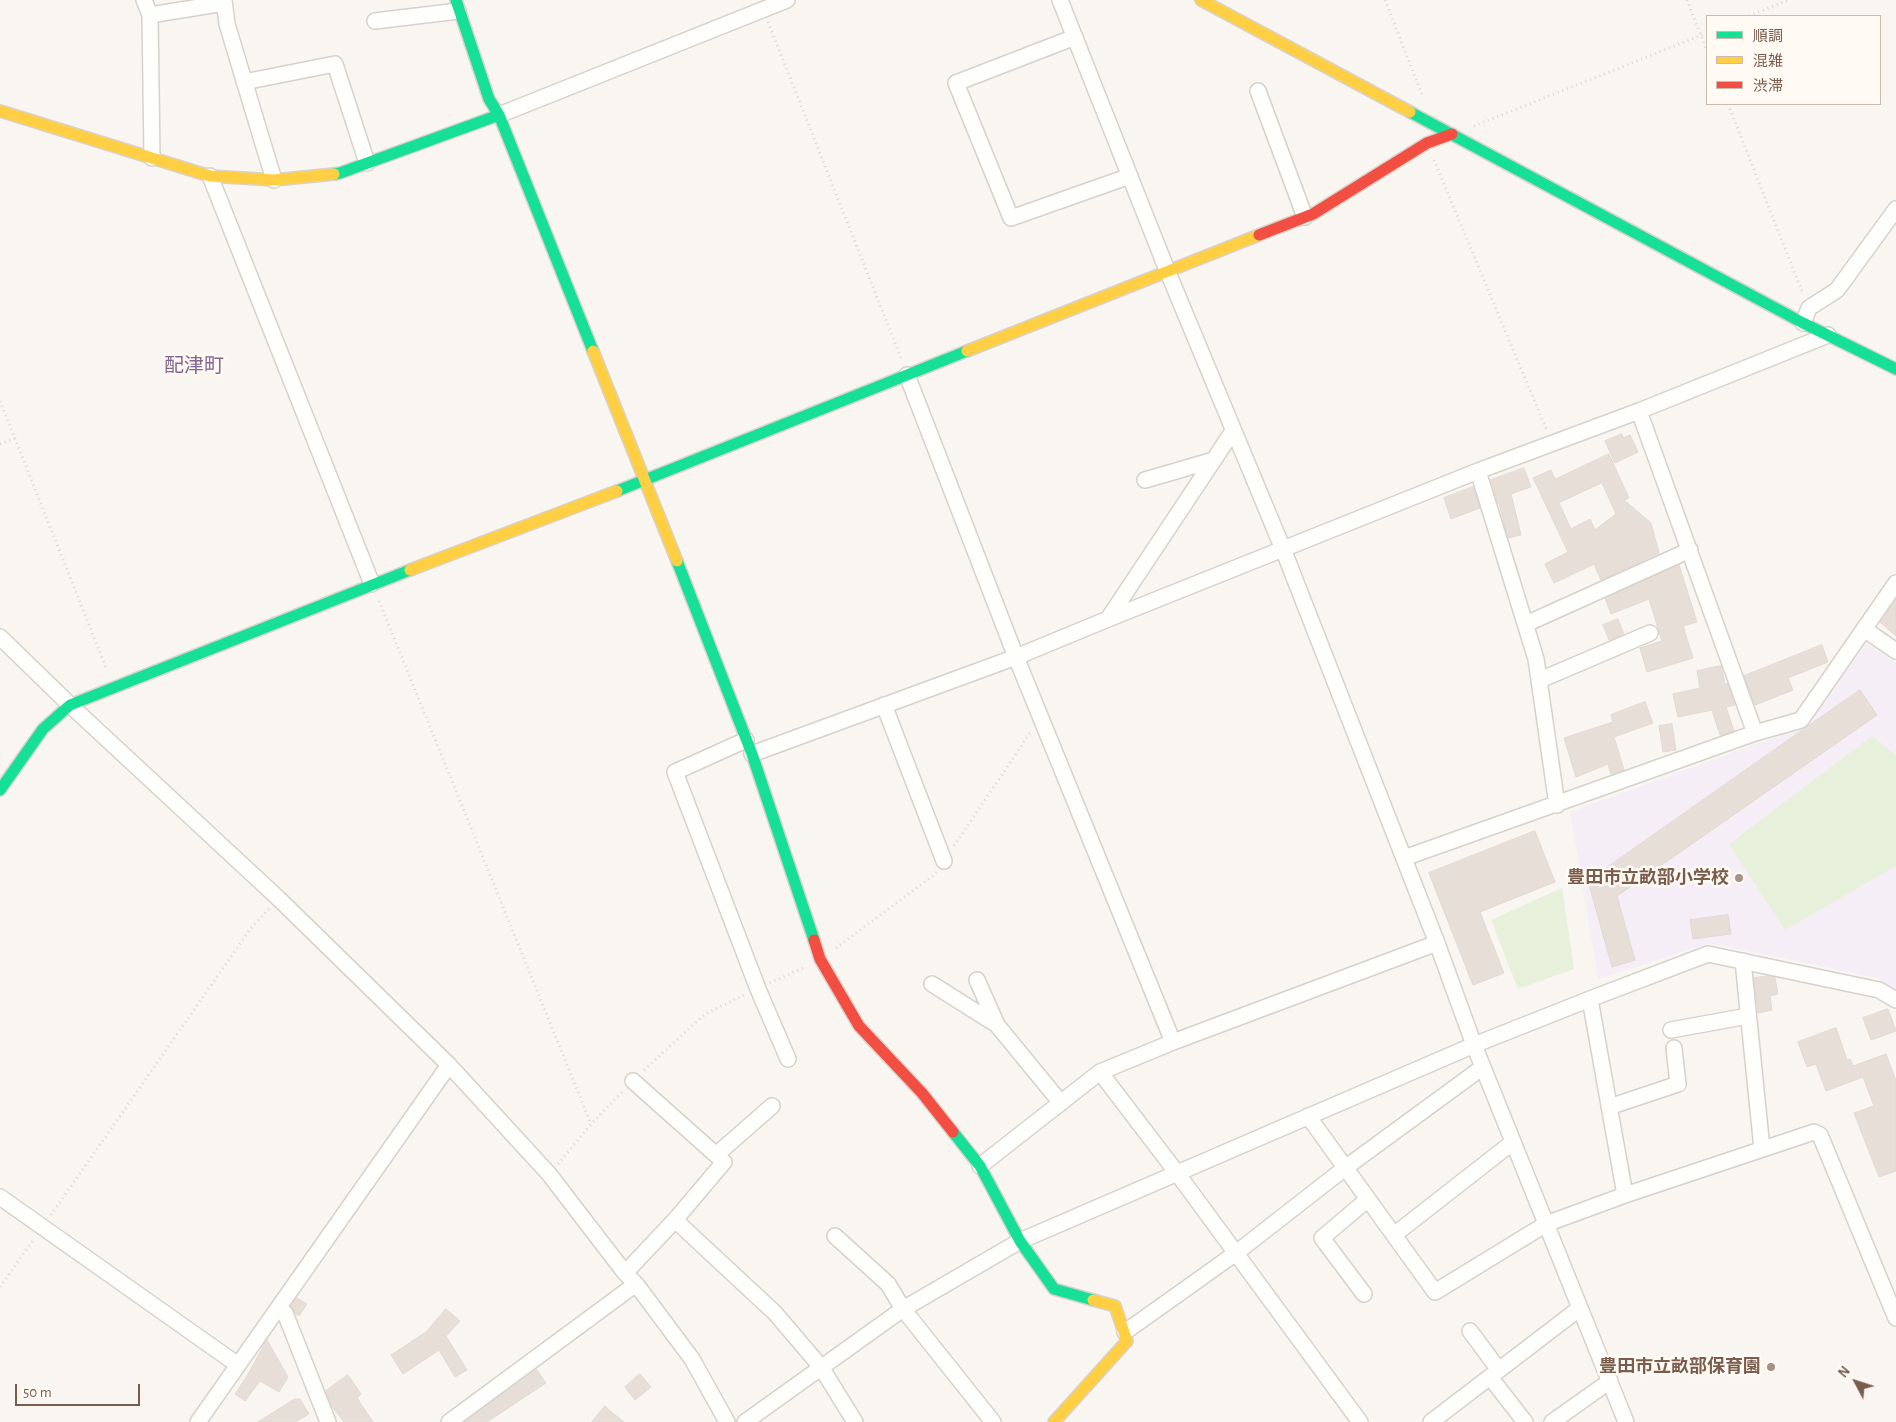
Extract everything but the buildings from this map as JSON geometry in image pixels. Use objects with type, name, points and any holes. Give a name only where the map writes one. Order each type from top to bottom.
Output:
[{"type":"street","points":[[144,0],[150,15],[152,158]]},
{"type":"street","points":[[0,111],[210,176],[274,180],[340,173],[499,115],[761,5],[788,0]]},
{"type":"street","points":[[1060,0],[1167,270],[1282,549],[1404,858],[1474,1045],[1626,1422]]},
{"type":"street","points":[[1201,0],[1803,323],[1896,369]]},
{"type":"street","points":[[150,15],[224,2],[227,24],[274,180]]},
{"type":"street","points":[[374,21],[457,5],[489,99],[499,115],[645,480],[749,747],[820,959],[859,1026],[922,1093],[980,1166],[1020,1241],[1054,1289],[1115,1306],[1128,1341],[1054,1422]]},
{"type":"street","points":[[1075,37],[956,83],[1011,218],[1130,176]]},
{"type":"street","points":[[244,82],[335,64],[367,163]]},
{"type":"street","points":[[1258,91],[1305,217]]},
{"type":"street","points":[[0,790],[43,729],[70,704],[372,584],[645,480],[1167,270],[1313,214],[1427,143],[1452,134]]},
{"type":"street","points":[[210,176],[372,584]]},
{"type":"street","points":[[1803,323],[1809,308],[1837,290],[1896,209]]},
{"type":"street","points":[[788,1059],[758,989],[675,772],[884,705],[1016,657],[1478,471],[1639,411],[1828,335]]},
{"type":"street","points":[[907,375],[1016,657],[1173,1042]]},
{"type":"street","points":[[1639,411],[1756,733]]},
{"type":"street","points":[[1108,620],[1233,430]]},
{"type":"street","points":[[1145,480],[1214,460]]},
{"type":"street","points":[[1478,471],[1536,659],[1558,804]]},
{"type":"street","points":[[1526,624],[1690,550]]},
{"type":"street","points":[[1404,858],[1756,733],[1801,720],[1896,583]]},
{"type":"street","points":[[1864,630],[1896,651]]},
{"type":"street","points":[[1540,680],[1650,633]]},
{"type":"street","points":[[0,637],[278,898],[449,1065],[549,1174],[625,1273],[636,1284],[692,1359],[728,1422]]},
{"type":"street","points":[[884,705],[944,861]]},
{"type":"street","points":[[980,1166],[1100,1072],[1173,1042],[1437,944]]},
{"type":"street","points":[[744,1422],[903,1309],[1020,1241],[1474,1045],[1590,998],[1708,954],[1879,990],[1896,1000]]},
{"type":"street","points":[[1743,961],[1762,1149]]},
{"type":"street","points":[[977,980],[997,1025],[1061,1102]]},
{"type":"street","points":[[932,984],[997,1025]]},
{"type":"street","points":[[1590,998],[1625,1195]]},
{"type":"street","points":[[1671,1030],[1748,1016]]},
{"type":"street","points":[[1609,1107],[1678,1084],[1674,1048]]},
{"type":"street","points":[[198,1422],[449,1065]]},
{"type":"street","points":[[1125,1332],[1236,1253],[1345,1168],[1483,1067]]},
{"type":"street","points":[[1100,1072],[1177,1173],[1360,1422]]},
{"type":"street","points":[[625,1273],[675,1220],[724,1162],[633,1081]]},
{"type":"street","points":[[716,1155],[772,1106]]},
{"type":"street","points":[[1308,1116],[1435,1292],[1546,1224],[1625,1195],[1814,1132],[1820,1135],[1896,1318]]},
{"type":"street","points":[[1394,1235],[1513,1142]]},
{"type":"street","points":[[0,1197],[238,1364]]},
{"type":"street","points":[[1364,1294],[1322,1238],[1368,1199]]},
{"type":"street","points":[[675,1220],[775,1313],[821,1367],[855,1422]]},
{"type":"street","points":[[835,1236],[888,1284],[903,1309],[994,1422]]},
{"type":"street","points":[[449,1422],[636,1284]]},
{"type":"street","points":[[278,1308],[285,1313],[328,1422]]},
{"type":"street","points":[[1431,1422],[1580,1308]]},
{"type":"street","points":[[1470,1331],[1494,1374],[1525,1422]]},
{"type":"street","points":[[1552,1422],[1610,1381]]},
{"type":"path","points":[[1385,0],[1428,108],[1422,119]]},
{"type":"path","points":[[1687,0],[1706,48]]},
{"type":"path","points":[[1751,15],[1788,0]]},
{"type":"path","points":[[761,5],[907,375]]},
{"type":"path","points":[[1452,134],[1706,34]]},
{"type":"path","points":[[1728,105],[1809,308]]},
{"type":"path","points":[[1427,143],[1552,442]]},
{"type":"path","points":[[0,402],[114,687]]},
{"type":"path","points":[[0,444],[15,438]]},
{"type":"path","points":[[372,584],[591,1124]]},
{"type":"path","points":[[0,1287],[252,928],[278,898]]},
{"type":"path","points":[[549,1174],[591,1124],[633,1081],[706,1014],[820,959]]},
{"type":"shaded area","name":"豊田市立畝部小学校","points":[[1867,643],[1896,663],[1896,990],[1878,978],[1710,943],[1598,979],[1570,812],[1806,726]]},
{"type":"green space","points":[[1872,736],[1896,755],[1896,866],[1785,930],[1729,844]]},
{"type":"green space","points":[[1562,888],[1574,969],[1518,989],[1491,920]]},
{"type":"traffic: fast","points":[[456,0],[489,99],[499,115],[593,351]]},
{"type":"traffic: fast","points":[[1410,112],[1803,323],[1896,369]]},
{"type":"traffic: fast","points":[[334,174],[499,115]]},
{"type":"traffic: fast","points":[[617,491],[967,351]]},
{"type":"traffic: fast","points":[[677,561],[752,754],[814,940]]},
{"type":"traffic: fast","points":[[0,790],[43,729],[70,705],[410,570]]},
{"type":"traffic: fast","points":[[953,1132],[980,1166],[1020,1241],[1054,1289],[1093,1300]]},
{"type":"traffic: slow","points":[[1201,0],[1410,112]]},
{"type":"traffic: slow","points":[[0,111],[210,176],[274,180],[334,174]]},
{"type":"traffic: slow","points":[[967,351],[1259,235]]},
{"type":"traffic: slow","points":[[593,351],[677,561]]},
{"type":"traffic: slow","points":[[410,570],[617,491]]},
{"type":"traffic: slow","points":[[1054,1422],[1127,1341],[1115,1306],[1093,1300]]},
{"type":"traffic: jam","points":[[1259,235],[1313,214],[1427,143],[1452,134]]},
{"type":"traffic: jam","points":[[814,940],[820,959],[859,1026],[922,1093],[953,1132]]},
{"type":"place","name":"豊田市立畝部小学校","points":[[1739,878]]},
{"type":"place","name":"豊田市立畝部保育園","points":[[1771,1367]]},
{"type":"district","name":"配津町","points":[[194,366]]}]
